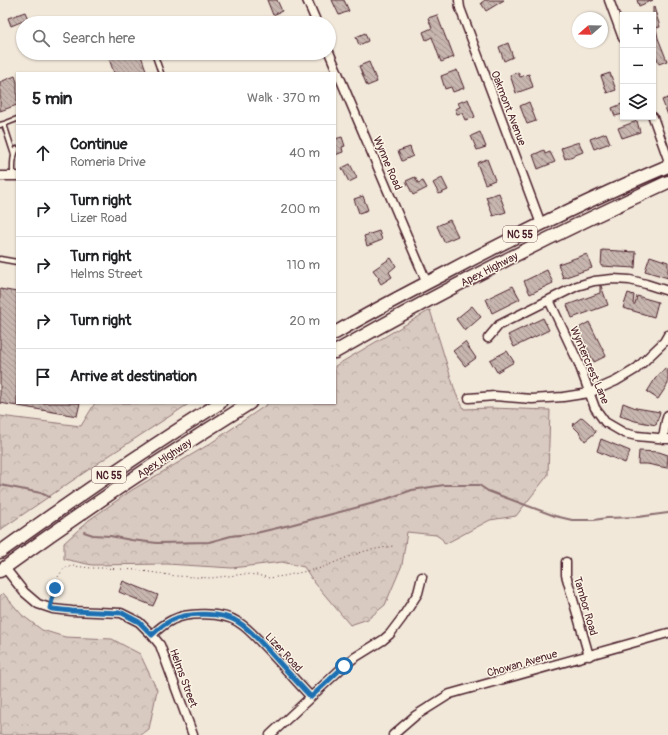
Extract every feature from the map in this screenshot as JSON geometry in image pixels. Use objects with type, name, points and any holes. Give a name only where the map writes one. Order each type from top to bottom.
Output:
[{"type":"main road","name":"Apex Highway","points":[[336,332],[541,224],[630,182],[668,166]]},
{"type":"main road","name":"Apex Highway","points":[[336,351],[484,270],[558,233],[668,182]]},
{"type":"main road","name":"Apex Highway","points":[[0,552],[72,500],[218,404]]},
{"type":"main road","name":"Apex Highway","points":[[2,569],[151,466],[248,404]]},
{"type":"street","points":[[307,0],[314,16]]},
{"type":"street","name":"Oakmont Avenue","points":[[460,0],[460,8],[541,224]]},
{"type":"street","points":[[609,0],[620,30]]},
{"type":"street","name":"Wynne Road","points":[[332,60],[427,283]]},
{"type":"street","points":[[653,120],[668,159]]},
{"type":"street","points":[[0,176],[15,176]]},
{"type":"street","points":[[488,338],[499,325],[577,286],[594,281],[613,279],[635,281],[668,291]]},
{"type":"street","name":"Wyntercrest Lane","points":[[549,300],[579,364],[595,408],[605,422],[624,433],[666,439]]},
{"type":"street","points":[[469,398],[495,396],[532,399],[563,398],[589,393],[616,381],[636,369],[664,342],[668,335]]},
{"type":"street","points":[[666,439],[666,421],[668,414]]},
{"type":"street","name":"Tambor Road","points":[[566,562],[566,575],[589,656]]},
{"type":"street","name":"Helms Street","points":[[2,569],[38,604],[53,609],[122,613],[139,622],[160,645],[193,735]]},
{"type":"street","points":[[270,735],[354,658],[390,634],[418,593],[422,577]]},
{"type":"street","name":"Lizer Road","points":[[152,635],[173,619],[190,615],[225,616],[237,621],[259,640],[311,697]]},
{"type":"street","name":"Chowan Avenue","points":[[393,735],[415,716],[450,694],[668,633]]},
{"type":"lane","points":[[156,60],[161,72]]},
{"type":"lane","points":[[15,176],[14,155],[2,124],[16,119]]},
{"type":"lane","points":[[14,155],[16,150]]},
{"type":"lane","points":[[0,259],[16,262]]},
{"type":"path","points":[[50,608],[58,577],[64,568],[74,566],[136,570],[176,576],[211,578],[245,574],[269,578],[321,568],[364,551],[393,546]]},
{"type":"green space","points":[[430,310],[456,394],[464,409],[490,408],[550,410],[548,475],[516,516],[490,520],[445,544],[442,539],[436,535],[407,532],[402,565],[385,605],[368,619],[350,625],[314,582],[304,567],[282,562],[232,568],[167,564],[92,565],[64,559],[64,543],[89,520],[132,490],[208,445],[268,404],[336,404],[336,365]]},
{"type":"green space","points":[[94,404],[188,404],[110,455],[0,530],[0,416],[81,426]]},
{"type":"green space","points":[[3,593],[22,615],[42,630],[65,637],[112,639],[140,654],[157,690],[149,729],[141,735],[0,735],[0,596]]},
{"type":"building","points":[[267,0],[277,0],[282,11],[273,15]]},
{"type":"building","points":[[332,0],[344,0],[349,11],[339,15]]},
{"type":"building","points":[[485,0],[504,0],[486,11],[481,3]]},
{"type":"building","points":[[637,0],[653,0],[639,6]]},
{"type":"building","points":[[25,12],[27,16],[16,16],[16,24],[11,26],[8,18]]},
{"type":"building","points":[[656,14],[660,27],[656,28]]},
{"type":"building","points":[[437,15],[454,57],[441,62],[432,37],[426,40],[423,32],[432,28],[428,18]]},
{"type":"building","points":[[656,28],[658,38],[667,61],[659,64],[656,56]]},
{"type":"building","points":[[365,33],[368,41],[359,45],[356,37]]},
{"type":"building","points":[[508,43],[513,57],[504,61],[499,47]]},
{"type":"building","points":[[109,60],[142,60],[147,72],[114,72]]},
{"type":"building","points":[[369,62],[377,82],[367,86],[359,66]]},
{"type":"building","points":[[457,70],[464,88],[453,92],[451,87],[445,89],[441,76]]},
{"type":"building","points":[[518,72],[520,77],[529,74],[533,87],[516,93],[510,75]]},
{"type":"building","points":[[610,73],[616,90],[607,93],[601,76]]},
{"type":"building","points":[[15,76],[16,79],[16,105],[0,111],[0,82]]},
{"type":"building","points":[[668,98],[668,115],[662,100]]},
{"type":"building","points":[[468,99],[475,117],[465,120],[462,113],[457,114],[455,109],[460,107],[458,103]]},
{"type":"building","points":[[529,102],[536,121],[527,124],[520,106]]},
{"type":"building","points":[[620,105],[620,115],[615,116],[612,108]]},
{"type":"building","points":[[637,121],[640,132],[622,138],[618,128]]},
{"type":"building","points":[[480,132],[486,147],[477,150],[471,136]]},
{"type":"building","points":[[606,133],[610,143],[594,149],[590,139]]},
{"type":"building","points":[[342,137],[345,146],[342,147],[343,152],[336,155],[336,139]]},
{"type":"building","points":[[579,142],[583,152],[565,159],[561,148]]},
{"type":"building","points":[[410,147],[413,156],[402,161],[398,151]]},
{"type":"building","points":[[544,150],[545,154],[550,152],[555,162],[538,169],[533,155]]},
{"type":"building","points":[[487,159],[495,180],[485,184],[477,163]]},
{"type":"building","points":[[350,164],[357,178],[349,182],[342,168]]},
{"type":"building","points":[[415,177],[418,183],[423,181],[427,188],[413,195],[406,181]]},
{"type":"building","points":[[442,178],[448,190],[439,194],[433,183]]},
{"type":"building","points":[[499,193],[506,212],[493,216],[486,197]]},
{"type":"building","points":[[363,196],[368,210],[359,213],[354,199]]},
{"type":"building","points":[[450,220],[458,236],[444,242],[437,226]]},
{"type":"building","points":[[379,231],[382,240],[367,246],[364,236]]},
{"type":"building","points":[[602,250],[636,252],[635,268],[601,266]]},
{"type":"building","points":[[587,254],[592,268],[563,278],[558,264]]},
{"type":"building","points":[[650,256],[668,262],[668,278],[645,271]]},
{"type":"building","points":[[391,258],[396,266],[389,272],[392,277],[381,284],[378,279],[379,278],[373,270]]},
{"type":"building","points":[[547,270],[553,283],[530,294],[524,281]]},
{"type":"building","points":[[513,286],[520,299],[492,313],[486,299]]},
{"type":"building","points":[[600,286],[608,305],[572,318],[567,305],[600,293]]},
{"type":"building","points":[[0,289],[16,292],[17,406],[0,403]]},
{"type":"building","points":[[628,293],[634,295],[633,304],[635,304],[637,296],[658,302],[654,317],[623,308]]},
{"type":"building","points":[[472,306],[481,317],[465,331],[456,319]]},
{"type":"building","points":[[543,318],[549,330],[514,347],[508,335]]},
{"type":"building","points":[[589,322],[606,356],[594,362],[577,329]]},
{"type":"building","points":[[465,342],[476,358],[465,366],[453,351]]},
{"type":"building","points":[[507,351],[514,362],[497,372],[490,360]]},
{"type":"building","points":[[665,368],[668,370],[668,384],[658,399],[647,392],[655,379]]},
{"type":"building","points":[[623,403],[636,408],[660,412],[656,425],[635,421],[620,416]]},
{"type":"building","points":[[18,404],[80,404],[77,416],[18,406]]},
{"type":"building","points":[[582,417],[596,432],[585,441],[572,425]]},
{"type":"building","points":[[601,439],[630,451],[625,463],[597,451]]},
{"type":"building","points":[[639,451],[659,452],[668,455],[667,468],[647,464],[638,464]]},
{"type":"building","points":[[123,581],[158,595],[153,606],[119,592]]},
{"type":"waterway","points":[[0,485],[41,493],[49,497]]},
{"type":"waterway","points":[[84,532],[93,535],[157,543],[209,542],[231,536],[256,533],[290,525],[378,502],[412,490],[444,485],[479,485],[488,491],[555,516],[572,520],[638,517],[668,513]]},
{"type":"route","points":[[55,588],[50,608],[72,611],[122,613],[139,622],[152,635],[173,619],[190,615],[225,616],[237,621],[259,640],[311,697],[344,666]]}]
